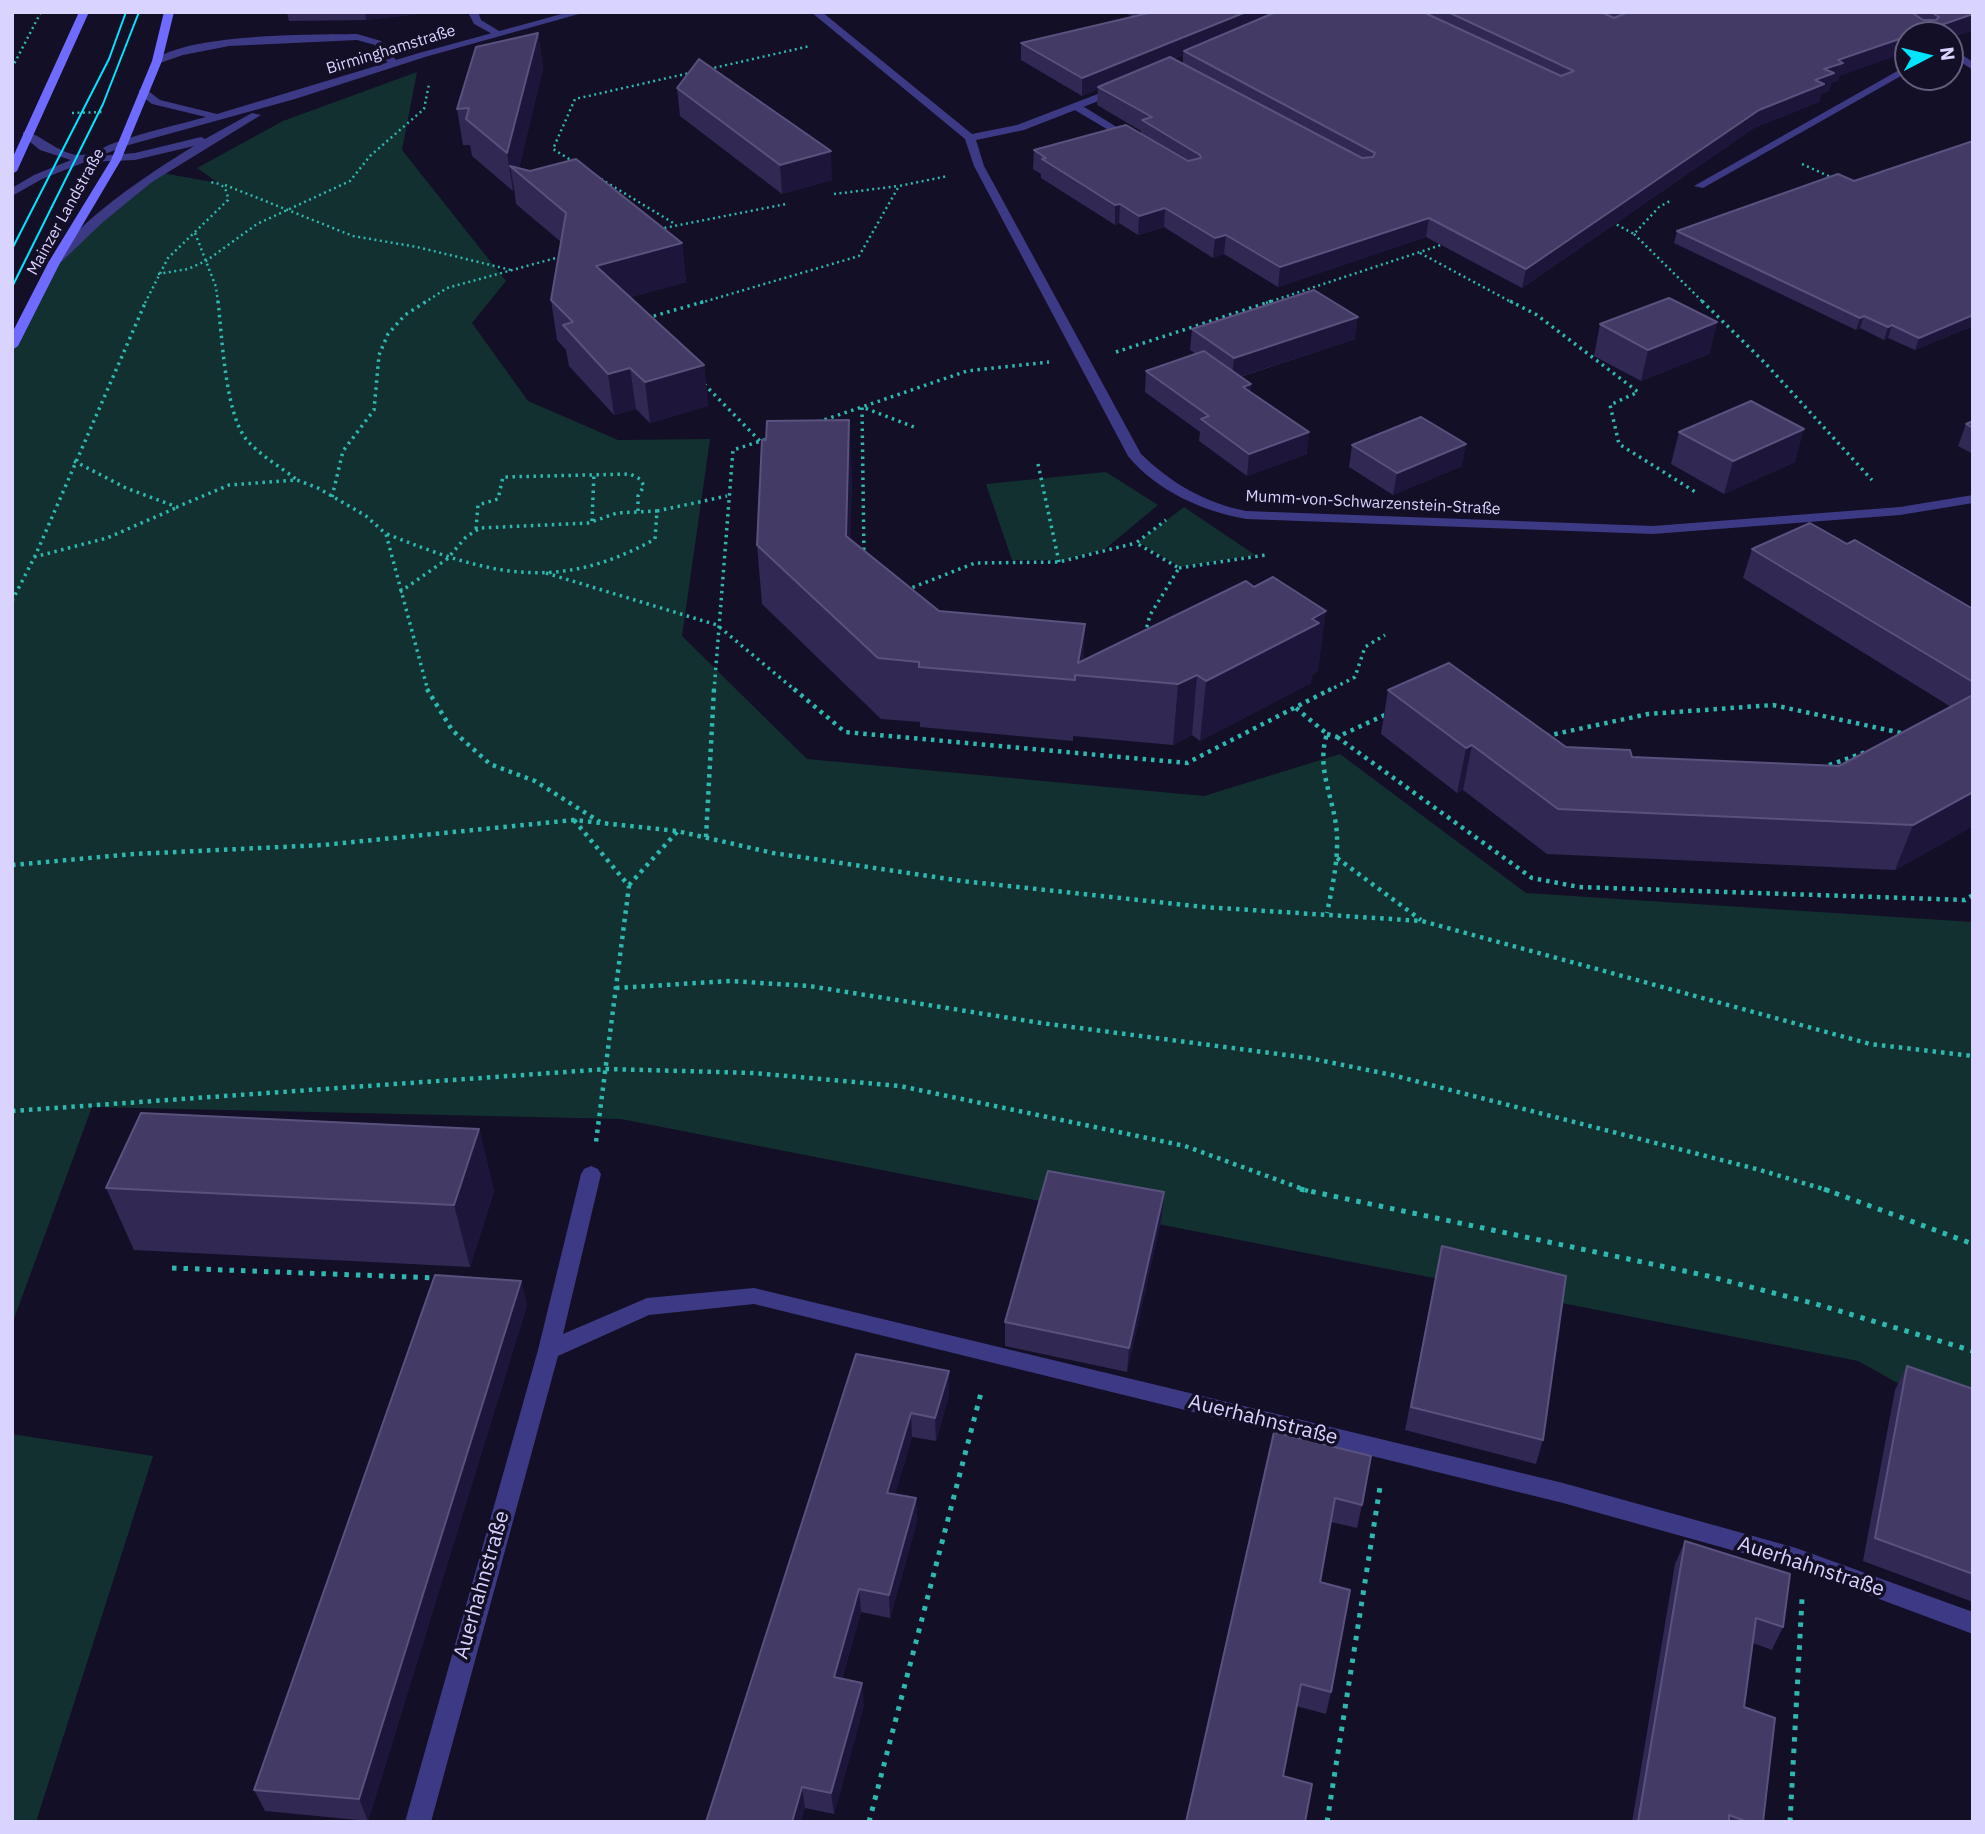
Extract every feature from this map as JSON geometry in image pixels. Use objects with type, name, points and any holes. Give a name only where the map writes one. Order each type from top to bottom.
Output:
[{"type":"main road","points":[[12,171],[84,12]]},
{"type":"main road","name":"Mainzer Landstraße","points":[[12,346],[54,263],[116,160],[157,61],[169,12]]},
{"type":"street","points":[[473,12],[477,22],[499,34]]},
{"type":"street","name":"Birminghamstraße","points":[[12,193],[38,177],[121,144],[581,12]]},
{"type":"street","points":[[816,12],[970,138],[1020,128],[1135,83]]},
{"type":"street","points":[[157,61],[175,53],[223,44],[356,37],[378,43],[394,64]]},
{"type":"street","points":[[1699,186],[1769,149],[1894,76]]},
{"type":"street","name":"Birminghamstraße","points":[[143,92],[156,103],[220,117]]},
{"type":"street","name":"Birminghamstraße","points":[[54,263],[105,214],[162,173],[217,135],[291,97]]},
{"type":"street","points":[[1077,107],[1146,148]]},
{"type":"street","name":"Birminghamstraße","points":[[27,134],[46,149],[83,158],[116,160],[154,155],[217,135]]},
{"type":"street","name":"Mumm-von-Schwarzenstein-Straße","points":[[970,138],[979,166],[1135,456],[1170,485],[1194,499],[1230,513],[1653,530],[1900,511],[1973,499]]},
{"type":"street","name":"Auerhahnstraße","points":[[418,1822],[549,1350],[591,1174]]},
{"type":"street","name":"Auerhahnstraße","points":[[549,1350],[647,1307],[754,1296],[1563,1493],[1796,1558],[1973,1623]]},
{"type":"path","points":[[12,68],[41,12]]},
{"type":"path","points":[[576,163],[553,149],[575,99],[847,38]]},
{"type":"path","points":[[157,275],[188,269],[206,261],[257,224],[349,181],[370,156],[424,109],[431,76],[424,68],[407,60]]},
{"type":"path","points":[[36,115],[117,111],[114,119],[132,118]]},
{"type":"path","points":[[1769,149],[1842,182]]},
{"type":"path","points":[[587,170],[676,225]]},
{"type":"path","points":[[162,173],[220,183],[353,236],[417,247],[511,270]]},
{"type":"path","points":[[834,194],[899,186],[950,175]]},
{"type":"path","points":[[12,601],[34,557],[157,275],[228,200],[227,190],[220,183]]},
{"type":"path","points":[[641,320],[859,256],[899,186]]},
{"type":"path","points":[[1634,234],[1659,207],[1699,186]]},
{"type":"path","points":[[651,232],[786,204]]},
{"type":"path","points":[[1610,221],[1634,234],[1765,363],[1900,511]]},
{"type":"path","points":[[195,233],[216,287],[229,394],[240,429],[248,441],[297,480],[366,516],[386,534],[447,559],[498,572],[546,573],[601,565],[650,543],[657,536],[657,511]]},
{"type":"path","points":[[811,424],[967,371],[1106,356],[1458,240]]},
{"type":"path","points":[[332,496],[343,452],[373,414],[379,355],[393,326],[442,290],[575,253]]},
{"type":"path","points":[[1419,253],[1537,315],[1638,392],[1610,405],[1619,444],[1744,523]]},
{"type":"path","points":[[696,376],[760,441]]},
{"type":"path","points":[[862,407],[914,427]]},
{"type":"path","points":[[862,407],[864,571]]},
{"type":"path","points":[[706,837],[717,625],[733,450],[772,437]]},
{"type":"path","points":[[75,461],[126,488],[177,507]]},
{"type":"path","points":[[1038,464],[1059,562]]},
{"type":"path","points":[[592,521],[594,473]]},
{"type":"path","points":[[477,529],[478,505],[498,499],[503,477],[630,474],[640,479],[644,486],[638,496],[638,513]]},
{"type":"path","points":[[34,557],[85,547],[141,526],[229,485],[297,480]]},
{"type":"path","points":[[400,592],[447,559],[477,529],[592,521],[617,513],[657,511],[727,496]]},
{"type":"path","points":[[895,594],[961,569],[994,561],[1059,562],[1136,542],[1194,499]]},
{"type":"path","points":[[386,534],[426,687],[452,730],[490,764],[535,781],[601,823]]},
{"type":"path","points":[[1136,542],[1179,568],[1266,555]]},
{"type":"path","points":[[1142,646],[1150,615],[1179,568]]},
{"type":"path","points":[[546,573],[717,625],[845,732],[1187,763],[1355,677],[1360,669],[1365,647],[1385,635]]},
{"type":"path","points":[[1551,743],[1539,737],[1648,715],[1773,705],[1914,735],[1901,740]]},
{"type":"path","points":[[1296,708],[1327,734],[1337,737],[1532,878],[1579,887],[1965,900],[1973,895]]},
{"type":"path","points":[[1337,737],[1396,709]]},
{"type":"path","points":[[1327,734],[1322,760],[1335,814],[1337,858],[1327,913]]},
{"type":"path","points":[[1811,771],[1875,749]]},
{"type":"path","points":[[573,820],[629,886]]},
{"type":"path","points":[[12,865],[134,854],[347,843],[573,820],[677,831],[773,853],[962,881],[1204,906],[1422,921],[1870,1044],[1910,1051],[1973,1056]]},
{"type":"path","points":[[591,1174],[608,1069],[629,886],[677,831]]},
{"type":"path","points":[[1337,858],[1422,921]]},
{"type":"path","points":[[616,988],[730,981],[808,986],[1041,1023],[1309,1058],[1392,1075],[1760,1170],[1856,1199],[1973,1244]]},
{"type":"path","points":[[12,1111],[608,1069],[694,1069],[900,1086],[1185,1146],[1298,1189],[1708,1276],[1816,1304],[1973,1351]]},
{"type":"path","points":[[172,1268],[443,1279]]},
{"type":"path","points":[[869,1822],[983,1385]]},
{"type":"path","points":[[1327,1822],[1379,1490]]},
{"type":"path","points":[[1790,1822],[1804,1609]]},
{"type":"green space","points":[[417,72],[402,150],[506,281],[472,323],[528,401],[618,440],[710,439],[682,636],[807,759],[1204,796],[1340,754],[1526,893],[1973,922],[1973,1425],[1858,1361],[621,1119],[92,1107],[12,1324],[12,346],[54,263],[78,237],[162,173],[218,183],[197,168],[283,121]]},
{"type":"green space","points":[[1106,472],[1158,505],[1105,549],[1065,560],[1012,560],[986,484]]},
{"type":"green space","points":[[1184,507],[1255,555],[1180,567],[1138,542]]},
{"type":"green space","points":[[12,1434],[153,1456],[36,1822],[12,1822]]},
{"type":"building","points":[[1153,12],[1246,12],[1082,78],[1021,43]]},
{"type":"building","points":[[1276,12],[1423,12],[1561,76],[1574,71],[1448,12],[1601,12],[1614,18],[1625,12],[1911,12],[1923,20],[1936,20],[1939,17],[1931,12],[1973,12],[1953,21],[1894,21],[1894,41],[1838,60],[1843,63],[1824,69],[1834,73],[1815,80],[1824,84],[1759,110],[1526,269],[1429,218],[1280,267],[1226,235],[1215,238],[1165,208],[1139,216],[1120,204],[1115,205],[1042,159],[1046,158],[1034,150],[1126,125],[1188,161],[1201,158],[1142,120],[1152,117],[1098,87],[1170,57],[1362,158],[1373,157],[1375,153],[1184,51]]},
{"type":"building","points":[[538,33],[507,153],[466,119],[469,108],[457,109],[476,47]]},
{"type":"building","points":[[699,59],[831,151],[780,165],[677,88]]},
{"type":"building","points":[[1973,141],[1973,315],[1919,338],[1892,325],[1888,327],[1864,316],[1860,318],[1677,231],[1838,174],[1854,181]]},
{"type":"building","points":[[576,159],[682,243],[596,266],[704,365],[645,382],[630,368],[608,374],[563,325],[573,322],[551,300],[566,213],[510,166],[530,171]]},
{"type":"building","points":[[1314,290],[1358,317],[1234,358],[1192,329]]},
{"type":"building","points":[[1669,298],[1717,322],[1648,350],[1600,324]]},
{"type":"building","points":[[1204,351],[1251,384],[1243,387],[1309,432],[1249,454],[1201,419],[1209,416],[1146,371]]},
{"type":"building","points":[[1751,401],[1804,429],[1733,461],[1679,432]]},
{"type":"building","points":[[1421,417],[1466,444],[1397,473],[1352,445]]},
{"type":"building","points":[[849,420],[846,536],[939,611],[1085,624],[1078,663],[1246,581],[1254,587],[1273,577],[1326,611],[1312,619],[1319,623],[1206,681],[1197,675],[1178,684],[1075,675],[1075,680],[919,667],[919,662],[878,658],[757,545],[762,440],[766,440],[767,421]]},
{"type":"building","points":[[1810,523],[1847,544],[1855,540],[1973,609],[1973,682],[1752,549]]},
{"type":"building","points":[[1449,663],[1566,747],[1630,750],[1632,757],[1839,766],[1973,695],[1973,792],[1913,825],[1558,809],[1472,745],[1466,748],[1388,690]]},
{"type":"building","points":[[141,1113],[479,1129],[454,1205],[106,1188]]},
{"type":"building","points":[[1048,1171],[1164,1192],[1129,1348],[1005,1322]]},
{"type":"building","points":[[1442,1246],[1566,1276],[1543,1440],[1411,1407]]},
{"type":"building","points":[[435,1275],[521,1281],[359,1799],[254,1790]]},
{"type":"building","points":[[856,1354],[949,1371],[935,1418],[911,1413],[887,1493],[916,1498],[889,1595],[859,1589],[834,1677],[862,1683],[831,1793],[802,1787],[792,1822],[706,1822]]},
{"type":"building","points":[[1907,1366],[1973,1389],[1973,1574],[1875,1538]]},
{"type":"building","points":[[1274,1432],[1371,1456],[1362,1505],[1335,1498],[1320,1582],[1350,1590],[1331,1692],[1301,1684],[1283,1776],[1312,1784],[1305,1822],[1186,1822]]},
{"type":"building","points":[[1685,1541],[1790,1574],[1783,1627],[1756,1618],[1744,1707],[1775,1718],[1763,1822],[1748,1822],[1729,1815],[1729,1822],[1638,1822]]},
{"type":"tram line","points":[[12,249],[109,59],[126,12]]},
{"type":"tram line","points":[[12,287],[103,104],[139,12]]}]
